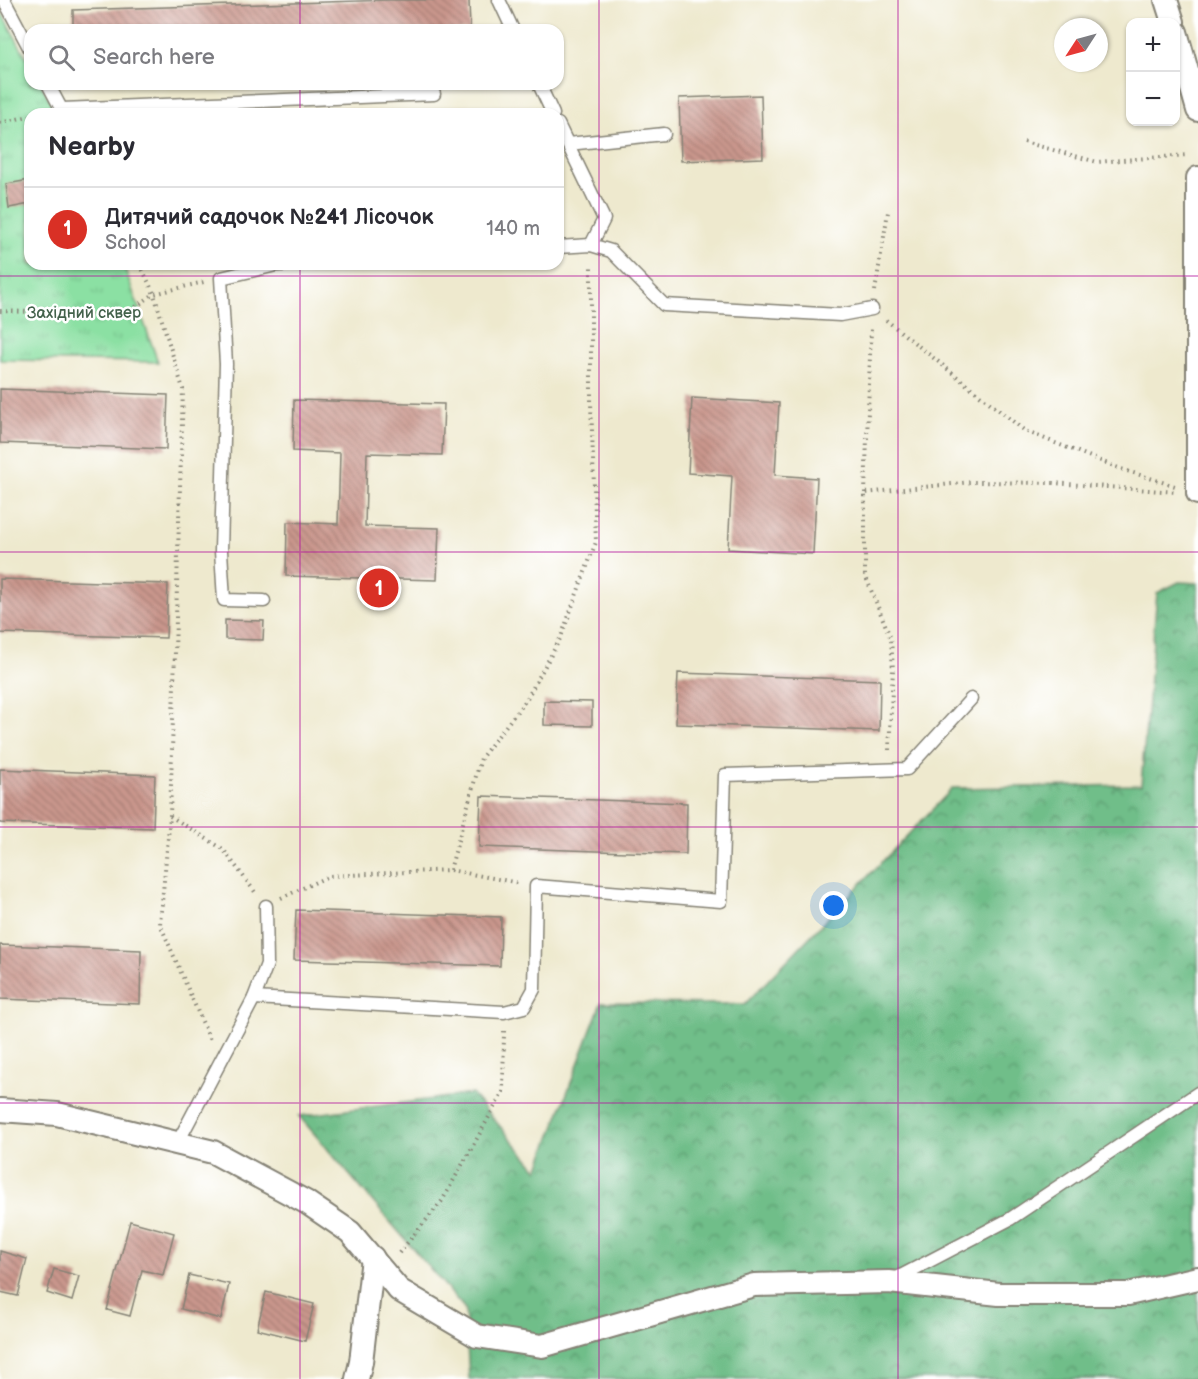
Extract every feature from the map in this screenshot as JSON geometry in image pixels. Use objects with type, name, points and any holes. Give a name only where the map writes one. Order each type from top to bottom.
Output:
[{"type":"street","points":[[1166,0],[1172,18]]},
{"type":"street","points":[[1180,46],[1198,110]]},
{"type":"street","points":[[1198,178],[1198,493]]},
{"type":"street","points":[[0,1110],[57,1114],[213,1152],[306,1202],[350,1232],[399,1290],[477,1336],[542,1346],[754,1285],[889,1282],[999,1294],[1128,1294],[1198,1278]]},
{"type":"street","points":[[357,1379],[378,1265]]},
{"type":"lane","points":[[4,0],[24,38]]},
{"type":"lane","points":[[499,0],[510,24]]},
{"type":"lane","points":[[51,90],[61,108]]},
{"type":"lane","points":[[542,90],[550,108]]},
{"type":"lane","points":[[128,108],[434,94]]},
{"type":"lane","points":[[568,144],[664,134]]},
{"type":"lane","points":[[564,136],[604,219],[591,245]]},
{"type":"lane","points":[[564,247],[591,245],[611,251],[664,305],[840,315],[872,309]]},
{"type":"lane","points":[[255,270],[221,278],[226,364],[221,551],[224,600],[264,601]]},
{"type":"lane","points":[[254,998],[504,1012],[524,1007],[534,989],[536,886],[721,901],[725,775],[908,769],[971,699]]},
{"type":"lane","points":[[178,1142],[219,1060],[254,998],[267,964],[266,906]]},
{"type":"lane","points":[[889,1282],[1010,1219],[1198,1093]]},
{"type":"path","points":[[0,123],[24,117]]},
{"type":"path","points":[[1024,142],[1097,162],[1198,154]]},
{"type":"path","points":[[888,212],[872,309],[865,493],[865,575],[891,639],[893,670],[888,769]]},
{"type":"path","points":[[450,870],[481,758],[526,700],[561,636],[596,542],[591,403],[591,245]]},
{"type":"path","points":[[143,270],[154,294],[183,389],[170,816],[160,924],[219,1060]]},
{"type":"path","points":[[0,311],[124,315],[154,294],[221,278]]},
{"type":"path","points":[[872,309],[1025,431],[1121,469],[1198,493]]},
{"type":"path","points":[[865,493],[995,482],[1053,483],[1198,493]]},
{"type":"path","points":[[170,816],[223,849],[266,906],[329,876],[450,870],[536,886]]},
{"type":"path","points":[[378,1265],[442,1201],[503,1092],[504,1012]]},
{"type":"green space","name":"Західний сквер","points":[[0,10],[24,53],[24,90],[44,90],[54,108],[24,108],[24,270],[125,270],[158,362],[0,360]]},
{"type":"green space","points":[[1179,582],[1198,583],[1198,1379],[469,1379],[465,1309],[299,1116],[472,1094],[538,1170],[601,1003],[745,1004],[953,788],[1141,785],[1157,593]]},
{"type":"building","points":[[388,0],[469,0],[470,24],[73,24],[73,10]]},
{"type":"building","points":[[761,95],[763,158],[681,161],[679,98]]},
{"type":"building","points":[[24,181],[24,205],[9,208],[6,184]]},
{"type":"building","points":[[0,389],[168,395],[166,449],[0,443]]},
{"type":"building","points":[[692,398],[779,403],[775,475],[817,478],[813,554],[728,549],[732,476],[688,473]]},
{"type":"building","points":[[294,400],[444,404],[442,455],[367,453],[365,526],[439,528],[437,580],[286,576],[287,522],[338,524],[340,453],[293,451]]},
{"type":"building","points":[[0,579],[168,584],[166,638],[0,633]]},
{"type":"building","points":[[225,620],[264,621],[263,640],[225,639]]},
{"type":"building","points":[[678,673],[880,680],[879,731],[676,724]]},
{"type":"building","points":[[544,701],[592,702],[592,726],[544,725]]},
{"type":"building","points":[[0,769],[155,775],[153,828],[0,823]]},
{"type":"building","points":[[481,796],[687,803],[686,854],[479,847]]},
{"type":"building","points":[[296,910],[501,917],[500,966],[294,960]]},
{"type":"building","points":[[0,945],[141,950],[140,1004],[0,999]]},
{"type":"building","points":[[130,1221],[174,1233],[163,1275],[142,1270],[130,1316],[107,1310]]},
{"type":"building","points":[[0,1251],[27,1259],[18,1296],[0,1292]]},
{"type":"building","points":[[54,1269],[79,1276],[72,1301],[47,1293]]},
{"type":"building","points":[[189,1275],[229,1284],[221,1319],[181,1309]]},
{"type":"building","points":[[266,1292],[314,1304],[305,1341],[257,1329]]},
{"type":"place","name":"Дитячий садочок №241 Лісочок","points":[[379,588]]}]
